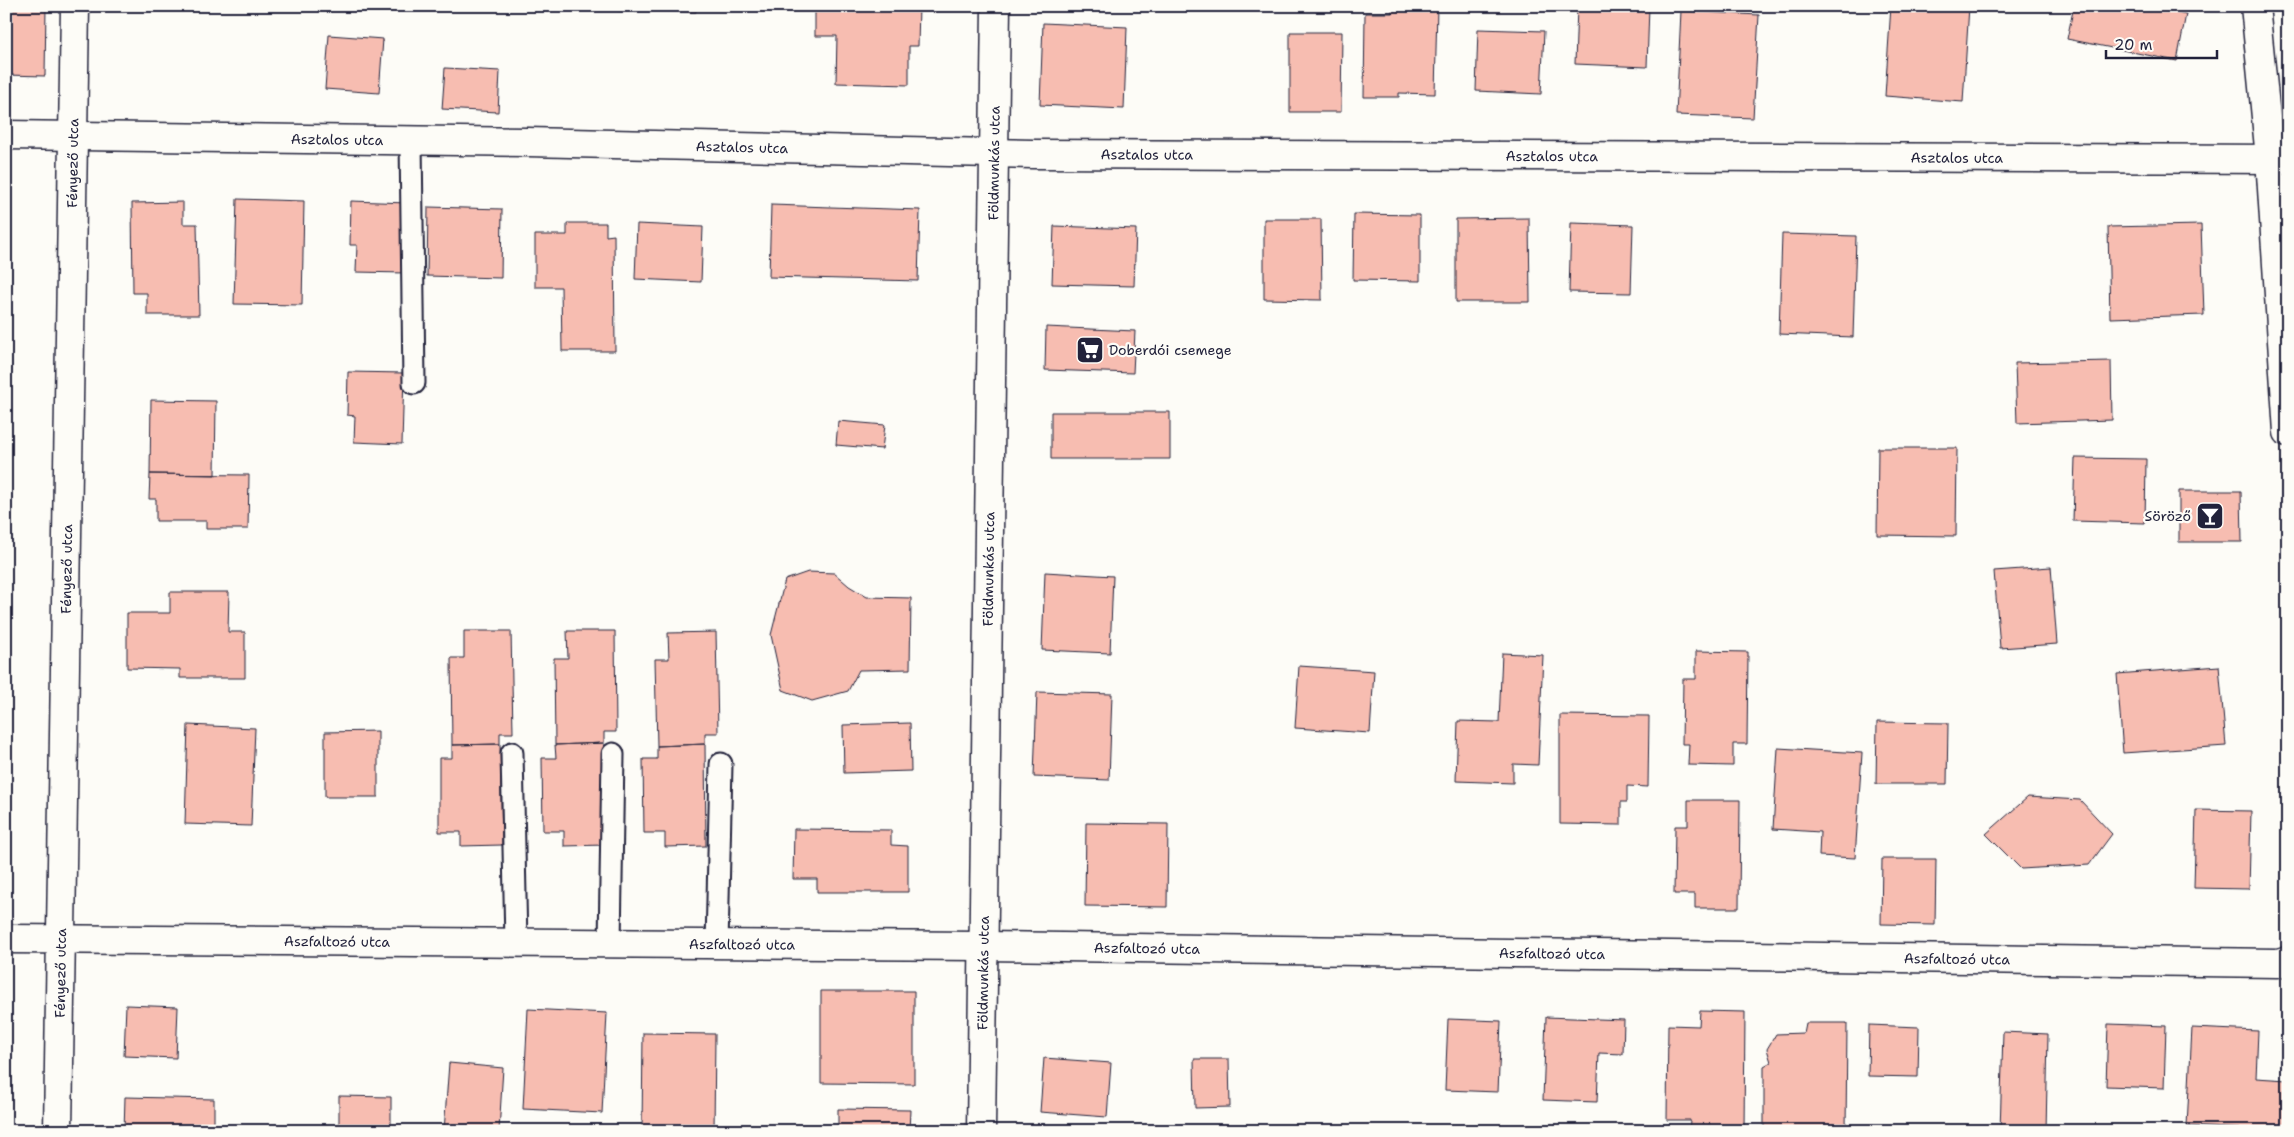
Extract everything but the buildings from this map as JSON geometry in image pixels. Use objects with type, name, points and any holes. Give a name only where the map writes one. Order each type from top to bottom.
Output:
[{"type":"street","name":"Fényező utca","points":[[58,1131],[75,6]]},
{"type":"street","name":"Földmunkás utca","points":[[981,1131],[996,6]]},
{"type":"street","points":[[2256,6],[2279,159],[2288,432]]},
{"type":"street","name":"Asztalos utca","points":[[6,135],[411,140],[995,152],[2279,159]]},
{"type":"street","name":"Aszfaltozó utca","points":[[6,939],[982,946],[2278,963],[2288,960]]},
{"type":"lane","points":[[411,140],[414,383]]},
{"type":"lane","points":[[512,753],[516,943]]},
{"type":"lane","points":[[610,944],[613,754]]},
{"type":"lane","points":[[717,945],[720,764]]},
{"type":"place","name":"Doberdói csemege","points":[[1090,350]]},
{"type":"place","name":"Söröző","points":[[2210,516]]}]
